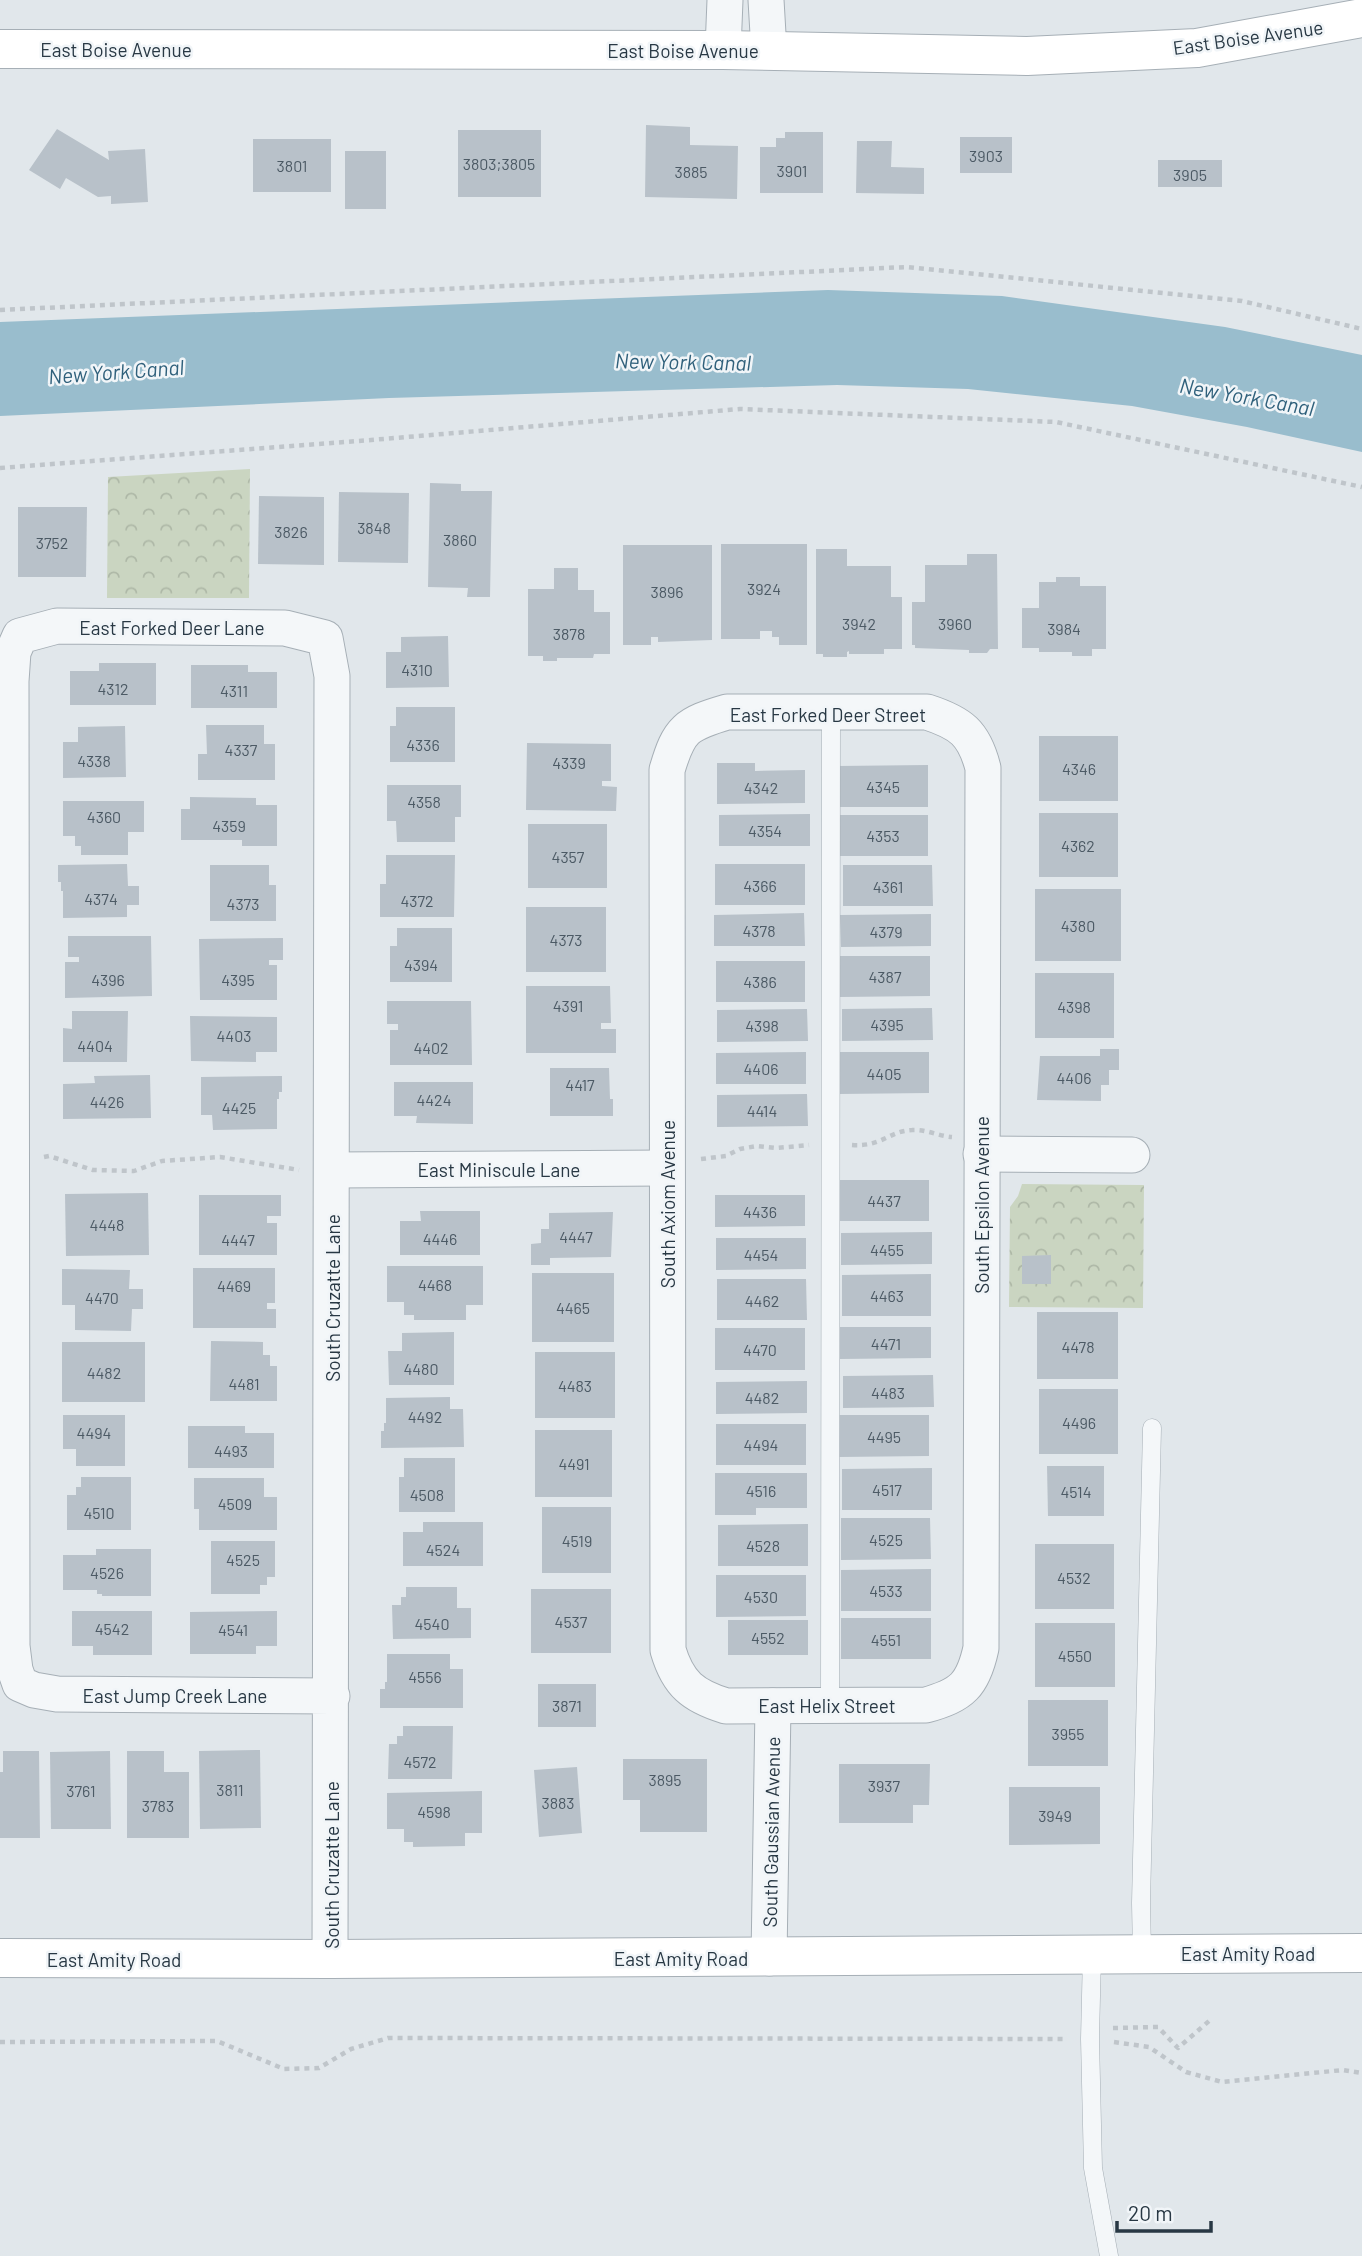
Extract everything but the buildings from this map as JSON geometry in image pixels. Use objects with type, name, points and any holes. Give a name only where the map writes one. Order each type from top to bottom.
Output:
[{"type":"street","points":[[723,50],[725,0]]},
{"type":"street","points":[[766,0],[769,51]]},
{"type":"street","name":"East Boise Avenue","points":[[0,49],[723,50],[1027,56],[1196,48],[1362,18]]},
{"type":"street","name":"East Forked Deer Lane","points":[[12,1159],[11,681],[13,652],[20,636],[57,626],[70,626],[285,628],[325,638]]},
{"type":"street","name":"South Cruzatte Lane","points":[[325,638],[332,676],[330,1959]]},
{"type":"street","name":"East Forked Deer Street","points":[[687,727],[727,712],[927,712],[947,719],[967,731]]},
{"type":"street","name":"South Axiom Avenue","points":[[682,1683],[668,1650],[667,770],[675,744],[687,727]]},
{"type":"street","name":"South Epsilon Avenue","points":[[967,731],[978,750],[983,768],[981,1648],[978,1665],[970,1681]]},
{"type":"street","points":[[981,1154],[1132,1155]]},
{"type":"street","name":"East Jump Creek Lane","points":[[12,1159],[12,1646],[20,1684],[34,1690],[57,1694],[332,1696]]},
{"type":"street","name":"East Miniscule Lane","points":[[332,1170],[666,1168]]},
{"type":"street","name":"East Helix Street","points":[[682,1683],[703,1699],[726,1706],[830,1706],[926,1705],[950,1698],[970,1681]]},
{"type":"street","name":"South Gaussian Avenue","points":[[769,1958],[773,1706]]},
{"type":"street","name":"East Amity Road","points":[[0,1958],[769,1958],[1362,1953]]},
{"type":"lane","points":[[830,1706],[831,712]]},
{"type":"lane","points":[[1142,1953],[1152,1428]]},
{"type":"lane","points":[[1092,1954],[1090,2034],[1093,2168],[1109,2256]]},
{"type":"path","points":[[0,310],[907,267],[1242,301],[1362,329]]},
{"type":"path","points":[[0,468],[740,409],[1056,422],[1362,487]]},
{"type":"path","points":[[12,1159],[49,1156],[93,1170],[134,1171],[162,1161],[220,1157],[307,1171],[332,1170]]},
{"type":"path","points":[[0,2042],[217,2041],[284,2069],[319,2068],[351,2049],[388,2038],[1090,2034],[1158,2027],[1178,2048],[1209,2021]]},
{"type":"path","points":[[1090,2034],[1149,2047],[1186,2072],[1222,2082],[1343,2070],[1362,2073]]},
{"type":"green space","points":[[250,469],[249,598],[107,598],[108,477]]},
{"type":"green space","points":[[1022,1184],[1144,1185],[1143,1308],[1009,1307],[1010,1207]]},
{"type":"water","name":"New York Canal","points":[[828,290],[1002,296],[1225,327],[1362,355],[1362,452],[1132,406],[968,389],[837,385],[389,398],[0,416],[0,322]]}]
